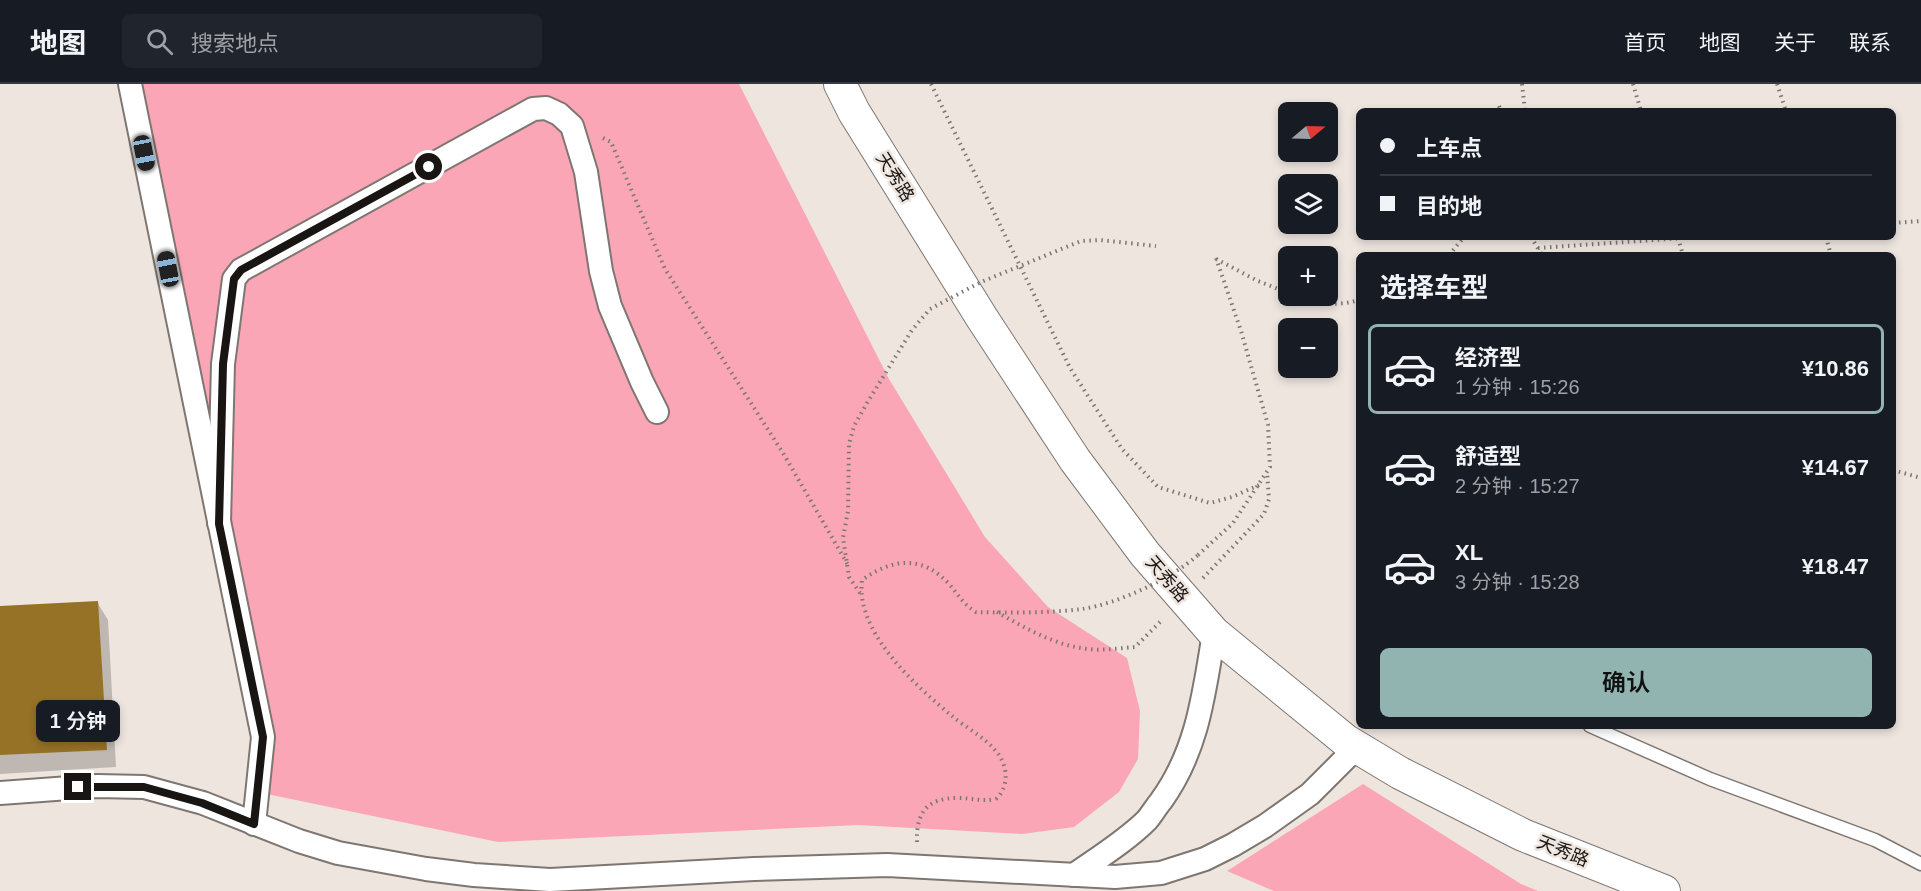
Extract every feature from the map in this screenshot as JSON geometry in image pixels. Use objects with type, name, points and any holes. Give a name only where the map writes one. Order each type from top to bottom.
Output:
[{"type":"main road","name":"天秀路","points":[[840,84],[854,112],[982,318],[1075,460],[1145,554],[1214,633],[1290,697],[1357,747],[1400,774],[1523,835],[1664,891]]},
{"type":"street","points":[[130,84],[263,737],[254,824]]},
{"type":"street","points":[[219,524],[223,364],[234,279],[241,270],[533,109],[546,108],[572,126],[586,172],[601,271],[610,306],[657,412]]},
{"type":"street","points":[[1074,875],[1117,845],[1148,819],[1169,790],[1186,759],[1198,718],[1214,633]]},
{"type":"street","points":[[0,793],[97,786],[144,787],[202,803],[338,853],[474,875],[550,880],[754,869],[886,865],[1137,876],[1161,873],[1205,859],[1265,826],[1310,794],[1357,747]]},
{"type":"lane","points":[[1597,729],[1710,779],[1875,840],[1921,864]]},
{"type":"path","points":[[931,84],[1070,368],[1122,449],[1158,487],[1210,502],[1232,497],[1259,485]]},
{"type":"path","points":[[1522,84],[1525,108]]},
{"type":"path","points":[[1633,84],[1640,108]]},
{"type":"path","points":[[1777,84],[1785,108]]},
{"type":"path","points":[[562,117],[611,142],[665,268],[783,453],[848,565]]},
{"type":"path","points":[[1896,224],[1921,222]]},
{"type":"path","points":[[918,867],[917,836],[920,818],[927,806],[934,801],[959,798],[984,802],[996,799],[1002,794],[1006,783],[1004,767],[996,750],[951,716],[900,670],[881,643],[860,594],[849,577],[843,538],[848,511],[849,444],[854,426],[912,330],[930,309],[981,282],[1081,241],[1100,240],[1156,246]]},
{"type":"path","points":[[1452,252],[1462,240]]},
{"type":"path","points":[[1533,240],[1540,252]]},
{"type":"path","points":[[1538,248],[1650,240]]},
{"type":"path","points":[[860,594],[862,580],[879,568],[900,562],[934,570],[950,585],[965,605],[976,612],[1083,609],[1118,599],[1188,564],[1233,523],[1270,467],[1268,425],[1241,331],[1216,258],[1278,289]]},
{"type":"path","points":[[1338,304],[1356,301]]},
{"type":"path","points":[[1896,471],[1921,478]]},
{"type":"path","points":[[997,612],[1032,632],[1085,649],[1135,647],[1264,514],[1269,499],[1267,472]]},
{"type":"shaded area","points":[[132,84],[739,84],[889,379],[985,537],[1048,607],[1127,658],[1140,711],[1138,759],[1119,792],[1074,827],[1022,834],[858,825],[498,842],[262,793]]},
{"type":"shaded area","points":[[1363,784],[1521,884],[1538,891],[1274,891],[1227,871]]},
{"type":"building","points":[[98,601],[107,750],[0,755],[0,606]]},
{"type":"route","points":[[78,787],[125,786],[165,791],[254,824],[263,737],[219,524],[223,364],[234,279],[241,270],[429,167]]}]
